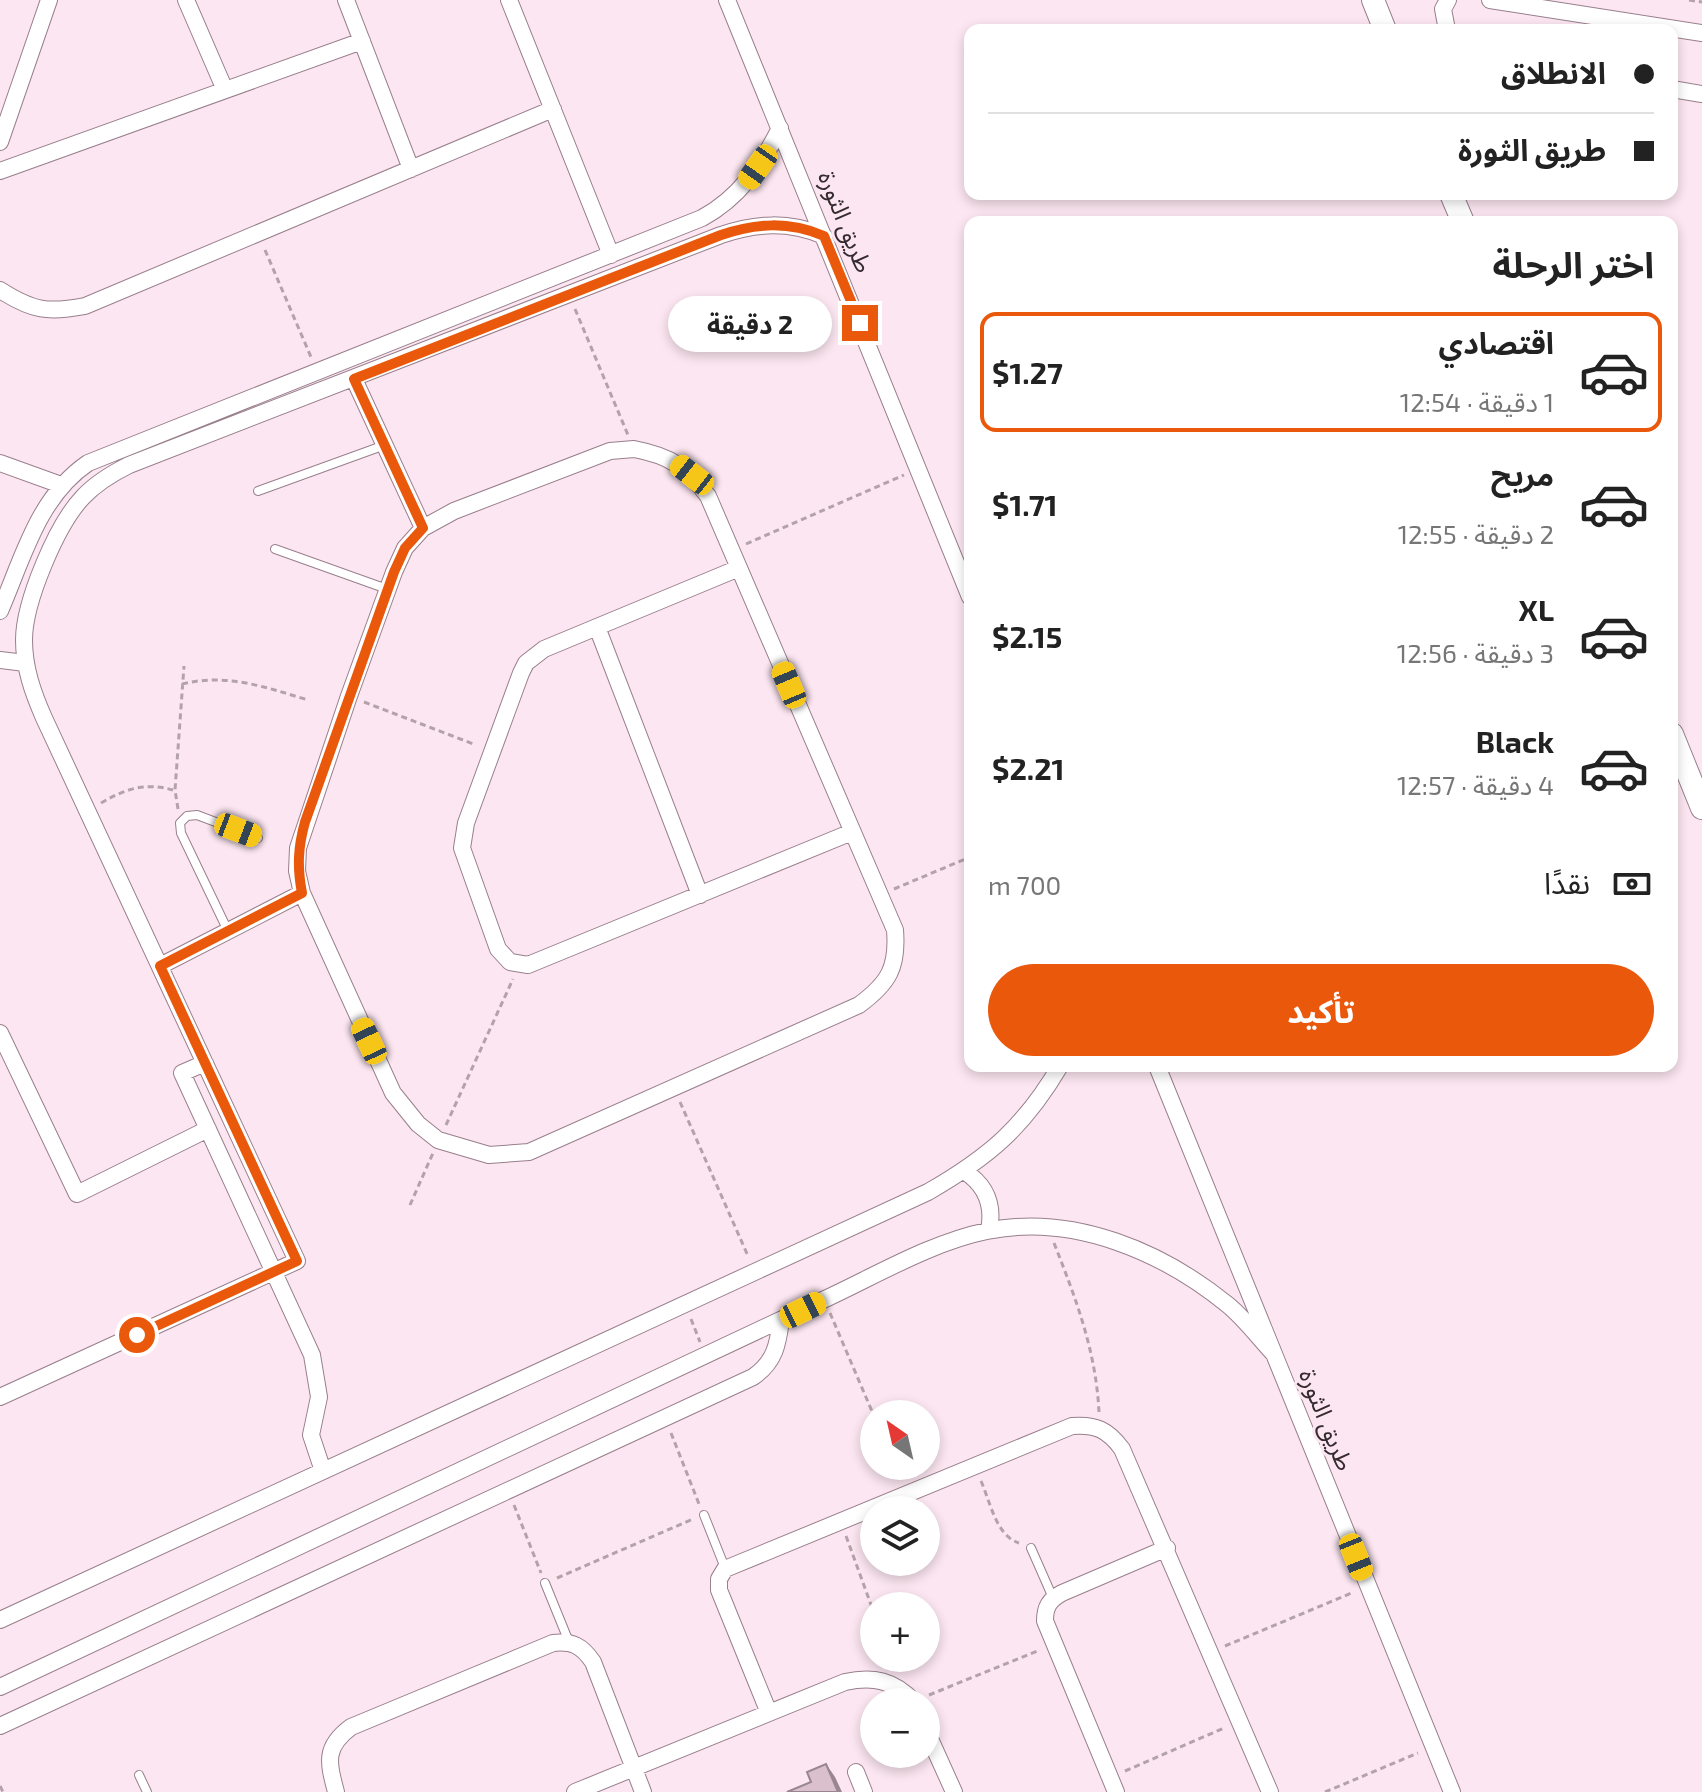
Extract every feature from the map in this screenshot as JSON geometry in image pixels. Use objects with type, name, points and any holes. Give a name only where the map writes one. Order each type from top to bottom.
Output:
[{"type":"street","points":[[0,142],[49,0]]},
{"type":"street","points":[[186,0],[225,90]]},
{"type":"street","points":[[346,0],[411,169]]},
{"type":"street","points":[[509,0],[611,255]]},
{"type":"street","name":"طريق الثورة","points":[[727,0],[964,582]]},
{"type":"street","points":[[1373,0],[1383,24]]},
{"type":"street","points":[[1446,24],[1443,9],[1448,0]]},
{"type":"street","points":[[1490,0],[1644,24]]},
{"type":"street","points":[[1678,29],[1702,33]]},
{"type":"street","points":[[0,171],[362,41]]},
{"type":"street","points":[[1678,90],[1702,94]]},
{"type":"street","points":[[0,290],[26,306],[55,312],[85,306],[553,109]]},
{"type":"street","points":[[0,611],[42,513],[61,485],[96,459],[702,218],[745,185],[780,128]]},
{"type":"street","points":[[702,218],[710,239]]},
{"type":"street","points":[[0,1397],[297,1261],[36,700],[25,663],[26,619],[36,583],[73,508],[82,497],[116,472],[710,239],[762,225],[794,226],[824,236]]},
{"type":"street","points":[[506,296],[513,316]]},
{"type":"street","points":[[424,329],[431,348]]},
{"type":"street","points":[[354,379],[423,528]]},
{"type":"street","points":[[210,414],[215,432]]},
{"type":"street","points":[[634,449],[674,461],[692,475],[708,496],[895,930],[897,954],[890,974],[877,992],[859,1005],[529,1152],[489,1155],[438,1140],[418,1124],[393,1093],[302,893],[297,871],[298,848],[349,696],[405,548],[423,528],[454,511],[610,451],[634,449]]},
{"type":"street","points":[[0,463],[61,485]]},
{"type":"street","points":[[739,568],[544,649],[526,663],[466,823],[462,848],[498,949],[510,962],[528,965],[852,832]]},
{"type":"street","points":[[0,618],[12,615],[26,619]]},
{"type":"street","points":[[597,627],[700,895]]},
{"type":"street","points":[[0,660],[25,663]]},
{"type":"street","points":[[1678,749],[1702,808]]},
{"type":"street","points":[[160,966],[302,893]]},
{"type":"street","points":[[0,1033],[6,1063],[77,1194],[208,1129]]},
{"type":"street","points":[[205,1063],[182,1073],[316,1369],[318,1409],[311,1435],[323,1471]]},
{"type":"street","points":[[0,1620],[928,1192],[998,1147],[1023,1120],[1056,1072]]},
{"type":"street","name":"طريق الثورة","points":[[1159,1072],[1452,1792]]},
{"type":"street","points":[[964,1171],[980,1184],[989,1201],[989,1230]]},
{"type":"street","points":[[0,1687],[825,1299],[953,1240],[989,1230],[1047,1227],[1086,1232],[1178,1269],[1230,1307],[1274,1354]]},
{"type":"street","points":[[0,1726],[762,1372],[774,1356],[781,1320]]},
{"type":"street","points":[[769,1713],[719,1590],[719,1579],[725,1569],[1072,1426],[1088,1425],[1112,1436],[1122,1449],[1270,1792]]},
{"type":"street","points":[[1113,1785],[1045,1621],[1048,1605],[1053,1598],[1167,1548]]},
{"type":"street","points":[[336,1792],[329,1768],[330,1751],[338,1737],[351,1727],[553,1643],[569,1642],[583,1649],[593,1662],[643,1792]]},
{"type":"street","points":[[575,1792],[845,1682],[865,1678],[885,1681],[898,1688]]},
{"type":"street","points":[[940,1761],[954,1792]]},
{"type":"street","points":[[856,1772],[864,1792]]},
{"type":"lane","points":[[258,491],[385,445]]},
{"type":"lane","points":[[275,549],[388,589]]},
{"type":"lane","points":[[228,931],[179,828],[183,819],[197,815],[258,838]]},
{"type":"lane","points":[[704,1515],[725,1569]]},
{"type":"lane","points":[[1031,1548],[1053,1598]]},
{"type":"lane","points":[[545,1583],[569,1642]]},
{"type":"lane","points":[[139,1775],[147,1792]]},
{"type":"path","points":[[1689,0],[1702,2]]},
{"type":"path","points":[[257,233],[317,371]]},
{"type":"path","points":[[569,295],[634,449]]},
{"type":"path","points":[[731,550],[918,468]]},
{"type":"path","points":[[183,819],[176,805],[175,790],[184,666]]},
{"type":"path","points":[[182,684],[215,678],[231,679],[308,700]]},
{"type":"path","points":[[349,696],[492,750]]},
{"type":"path","points":[[88,812],[130,788],[152,786],[175,790]]},
{"type":"path","points":[[880,895],[964,860]]},
{"type":"path","points":[[410,1205],[519,965]]},
{"type":"path","points":[[674,1087],[755,1272]]},
{"type":"path","points":[[1047,1227],[1086,1327],[1094,1359],[1100,1428]]},
{"type":"path","points":[[825,1299],[867,1400]]},
{"type":"path","points":[[685,1305],[706,1355]]},
{"type":"path","points":[[508,1491],[545,1583],[704,1515],[665,1418]]},
{"type":"path","points":[[975,1466],[1001,1530],[1007,1538],[1031,1548]]},
{"type":"path","points":[[840,1521],[866,1592]]},
{"type":"path","points":[[1211,1653],[1368,1586]]},
{"type":"path","points":[[940,1691],[1055,1644]]},
{"type":"path","points":[[1113,1785],[1240,1721]]},
{"type":"path","points":[[1325,1792],[1433,1747]]},
{"type":"path","points":[[0,1786],[3,1792]]},
{"type":"building","points":[[826,1764],[838,1792],[787,1792],[811,1782],[807,1772]]},
{"type":"route","points":[[137,1335],[297,1261],[160,966],[302,893],[297,871],[298,848],[305,822],[394,572],[405,548],[423,528],[354,379],[721,235],[762,225],[794,226],[824,236],[860,323]]}]
